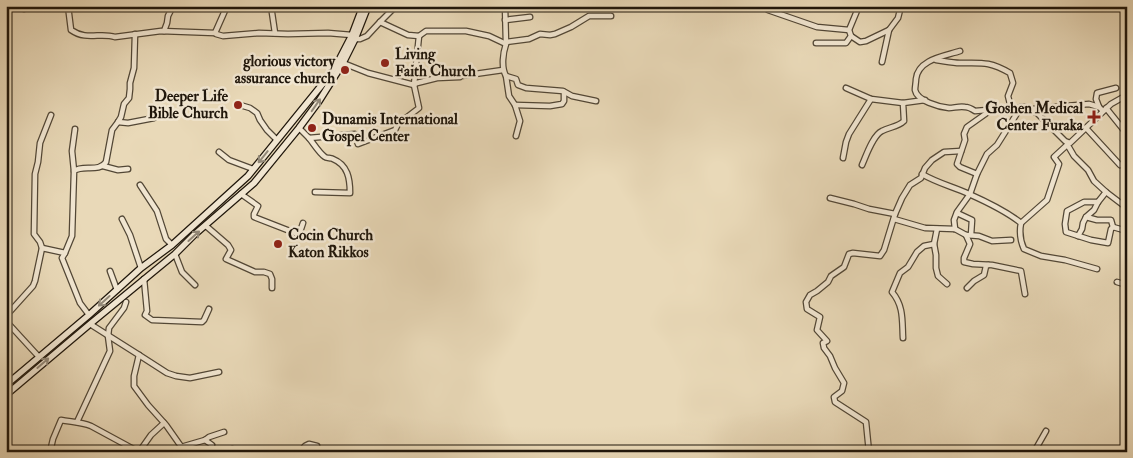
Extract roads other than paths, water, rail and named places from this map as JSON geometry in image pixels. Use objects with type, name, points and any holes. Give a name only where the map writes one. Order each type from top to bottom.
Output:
[{"type":"main road","points":[[6,385],[141,268],[172,245],[242,182],[325,81],[354,37],[363,6]]},
{"type":"main road","points":[[6,395],[175,254],[254,183],[319,101],[342,63],[368,6]]},
{"type":"street","points":[[24,9],[41,6]]},
{"type":"street","points":[[68,6],[71,30],[76,34],[88,36],[110,35],[115,37],[164,31],[215,33],[223,36],[233,34],[328,32],[360,39],[368,36],[396,6]]},
{"type":"street","points":[[164,31],[173,6]]},
{"type":"street","points":[[215,33],[227,6]]},
{"type":"street","points":[[271,6],[275,33]]},
{"type":"street","points":[[505,6],[506,43],[503,70],[506,76],[509,96],[515,105],[520,120],[516,136]]},
{"type":"street","points":[[859,6],[849,30],[851,36],[860,42],[888,30],[898,18],[901,6]]},
{"type":"street","points":[[768,10],[817,27],[849,30]]},
{"type":"street","points":[[380,22],[408,35],[419,36],[426,31],[466,31],[489,36],[506,43],[528,39],[540,34],[554,34],[572,27],[590,16],[611,16]]},
{"type":"street","points":[[504,20],[530,17]]},
{"type":"street","points":[[882,62],[888,30]]},
{"type":"street","points":[[103,166],[106,162],[112,130],[121,117],[124,104],[129,98],[134,68],[135,34]]},
{"type":"street","points":[[309,138],[355,134],[358,144],[395,130],[398,124],[419,108],[414,85],[419,36]]},
{"type":"street","points":[[816,43],[846,43],[851,36]]},
{"type":"street","points":[[960,51],[930,60],[922,66],[916,75],[915,91],[918,96],[929,103],[949,108],[962,106],[975,111],[1025,107],[1037,113],[1066,143],[1074,156],[1088,170],[1094,181],[1127,208]]},
{"type":"street","points":[[930,60],[987,63],[1010,73],[1013,83],[1008,96],[1010,108]]},
{"type":"street","points":[[342,63],[368,73],[414,85],[437,78],[460,77],[503,70]]},
{"type":"street","points":[[506,76],[516,79],[518,85],[526,88],[564,92],[572,96],[596,101]]},
{"type":"street","points":[[846,88],[871,99],[903,103],[925,100]]},
{"type":"street","points":[[1099,106],[1096,100],[1097,93],[1116,88]]},
{"type":"street","points":[[515,105],[550,106],[562,104],[564,92]]},
{"type":"street","points":[[1097,269],[1065,260],[1041,256],[1024,249],[1020,242],[1021,223],[1047,200],[1059,164],[1054,157],[1066,143],[1070,143],[1111,104],[1126,98]]},
{"type":"street","points":[[843,158],[849,134],[871,99]]},
{"type":"street","points":[[862,165],[877,135],[882,131],[900,125],[904,121],[903,103]]},
{"type":"street","points":[[1031,110],[1089,104],[1099,106],[1127,134]]},
{"type":"street","points":[[240,105],[250,108],[257,113],[267,130],[277,140]]},
{"type":"street","points":[[955,229],[954,220],[970,194],[976,174],[987,154],[997,145],[1022,107]]},
{"type":"street","points":[[976,174],[957,164],[965,140],[964,134],[966,127],[992,110]]},
{"type":"street","points":[[6,316],[33,286],[39,267],[42,248],[34,234],[35,174],[40,143],[51,115]]},
{"type":"street","points":[[118,122],[128,123],[154,118]]},
{"type":"street","points":[[299,128],[326,157],[344,165],[350,180],[350,193],[315,192]]},
{"type":"street","points":[[1086,128],[1120,165]]},
{"type":"street","points":[[75,129],[72,151],[74,172],[72,236],[62,258],[80,303],[89,315]]},
{"type":"street","points":[[869,452],[866,422],[835,402],[834,397],[842,391],[844,382],[834,368],[830,356],[824,348],[824,344],[827,341],[816,330],[820,316],[807,309],[806,302],[810,295],[844,267],[849,254],[880,256],[884,250],[902,198],[910,185],[921,178],[924,168],[944,152],[961,151]]},
{"type":"street","points":[[219,152],[229,160],[253,169]]},
{"type":"street","points":[[74,172],[78,168],[103,166],[118,170],[128,169]]},
{"type":"street","points":[[922,174],[932,180],[970,194],[1012,216],[1021,223]]},
{"type":"street","points":[[140,185],[157,211],[166,240],[172,245]]},
{"type":"street","points":[[1078,236],[1086,217],[1094,210],[1106,192]]},
{"type":"street","points":[[241,194],[258,206],[254,217],[295,233],[301,229],[304,223]]},
{"type":"street","points":[[830,198],[854,204],[925,228],[955,229],[992,241],[1011,240]]},
{"type":"street","points":[[1086,217],[1097,220],[1111,220],[1113,227],[1108,243],[1066,232],[1065,224],[1068,211],[1084,202],[1098,202]]},
{"type":"street","points":[[957,213],[972,220],[969,235],[970,244],[964,262],[1021,270],[1025,294]]},
{"type":"street","points":[[122,219],[130,235],[141,268]]},
{"type":"street","points":[[206,226],[228,245],[231,250],[226,259],[256,272],[270,274],[272,288]]},
{"type":"street","points":[[1113,227],[1127,231]]},
{"type":"street","points":[[937,229],[934,244],[936,268],[938,276],[947,284]]},
{"type":"street","points":[[903,338],[902,315],[898,300],[892,292],[900,273],[908,267],[917,252],[924,246],[934,244]]},
{"type":"street","points":[[42,248],[65,254]]},
{"type":"street","points":[[175,254],[182,272],[195,285]]},
{"type":"street","points":[[967,288],[984,275],[986,266],[992,265]]},
{"type":"street","points":[[110,271],[117,290]]},
{"type":"street","points":[[144,279],[147,311],[145,315],[152,320],[202,322],[209,308]]},
{"type":"street","points":[[1117,282],[1127,285]]},
{"type":"street","points":[[77,422],[110,351],[109,328],[124,308],[126,302]]},
{"type":"street","points":[[7,322],[39,357]]},
{"type":"street","points":[[90,324],[167,372],[184,378],[219,372]]},
{"type":"street","points":[[139,355],[134,376],[134,386],[185,452]]},
{"type":"street","points":[[50,452],[61,420],[82,422],[139,452],[151,435],[164,423]]},
{"type":"street","points":[[1034,452],[1046,431]]},
{"type":"street","points":[[181,447],[224,432]]},
{"type":"street","points":[[205,440],[212,445]]},
{"type":"street","points":[[300,452],[309,444],[317,446]]},
{"type":"place","name":"Living Faith Church","points":[[385,63]]},
{"type":"place","name":"glorious victory assurance church","points":[[345,70]]},
{"type":"place","name":"Deeper Life Bible Church","points":[[238,105]]},
{"type":"place","name":"Goshen Medical Center Furaka","points":[[1094,117]]},
{"type":"place","name":"Dunamis International Gospel Center","points":[[312,128]]},
{"type":"place","name":"Cocin Church Katon Rikkos","points":[[278,244]]}]
